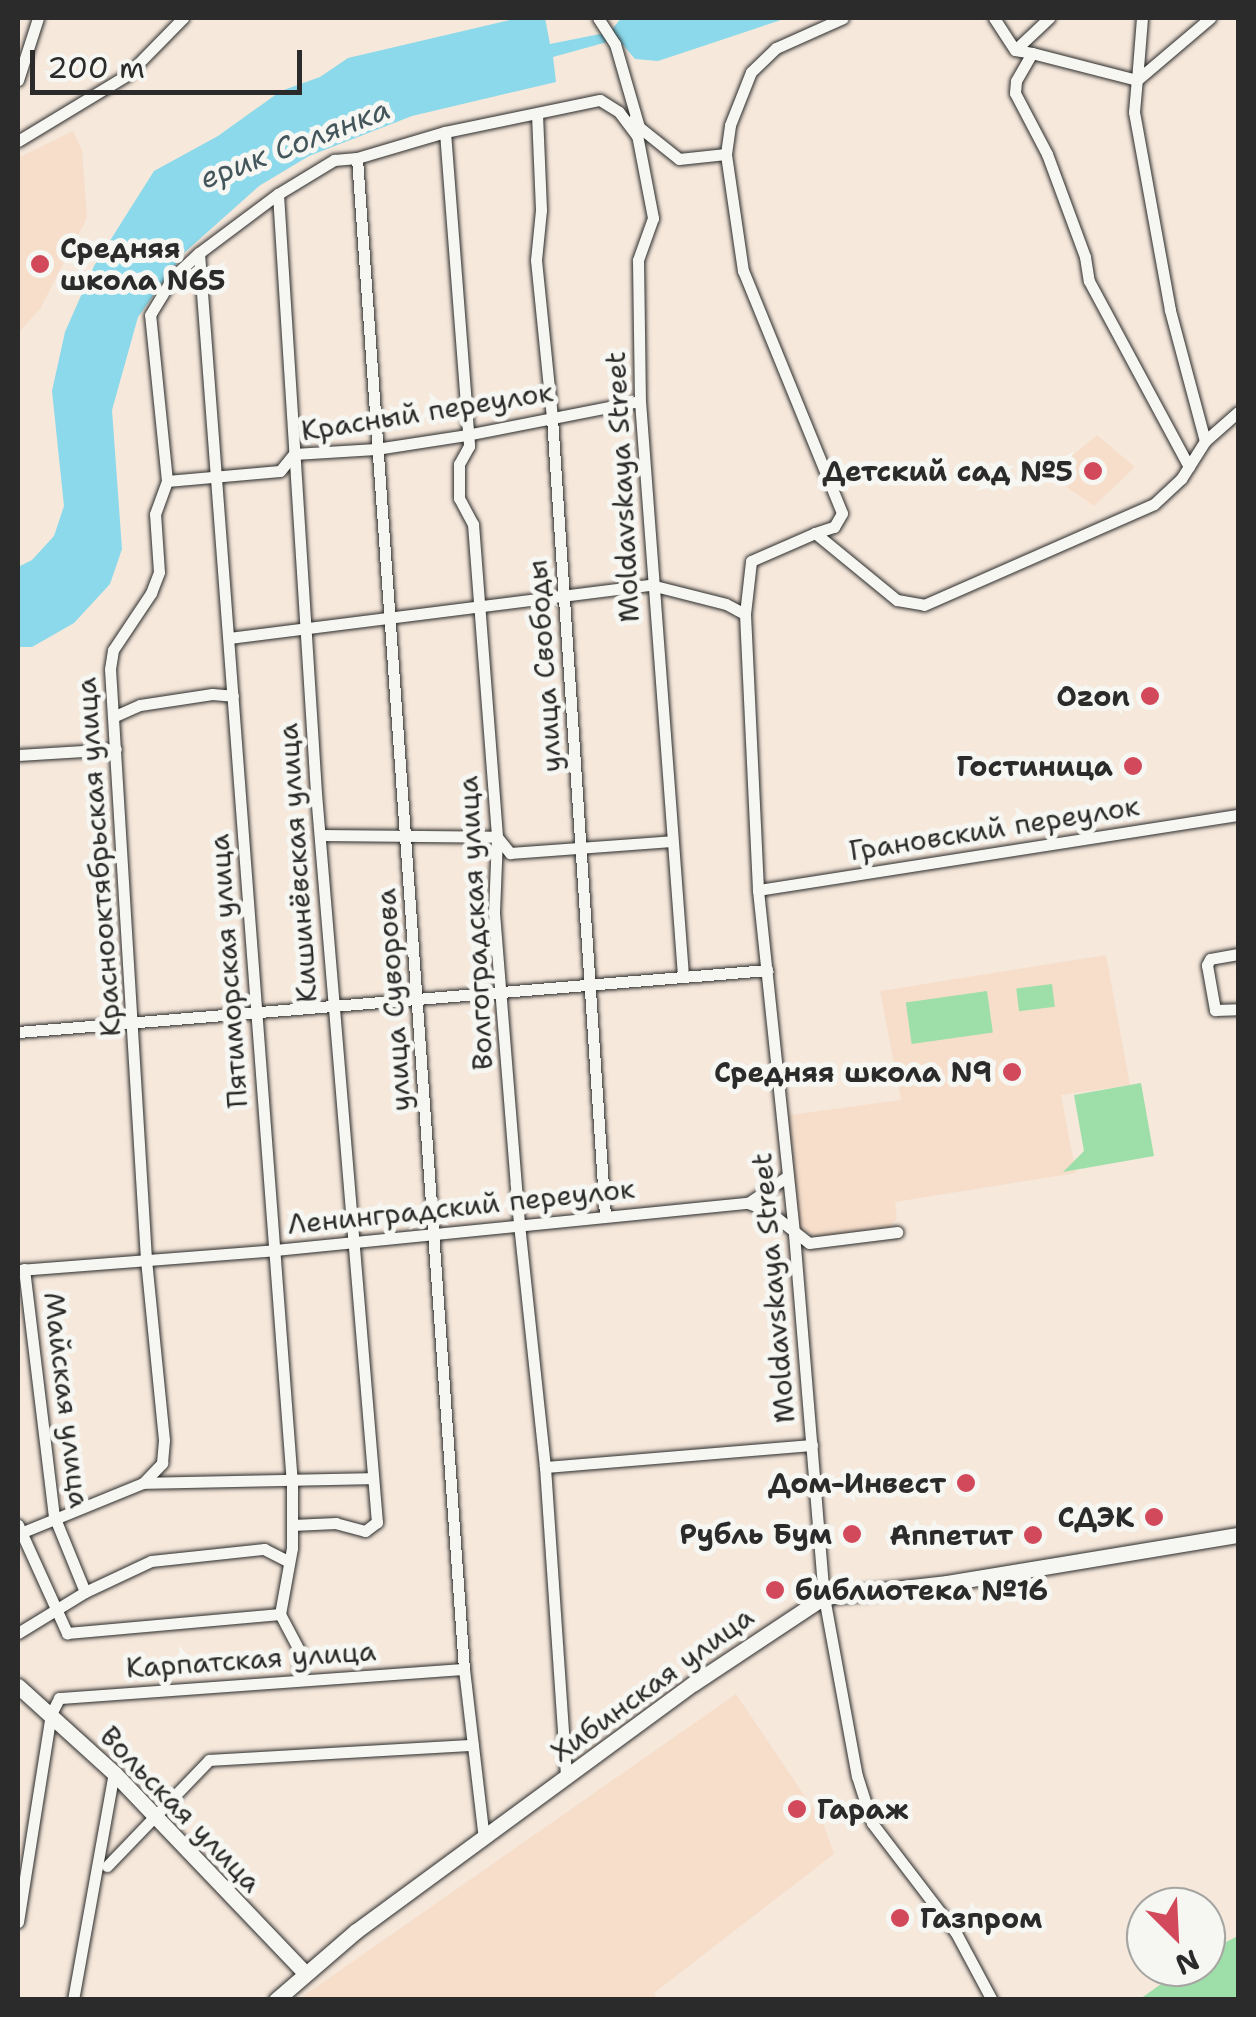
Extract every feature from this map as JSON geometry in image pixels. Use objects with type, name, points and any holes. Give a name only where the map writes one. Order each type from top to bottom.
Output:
[{"type":"street","points":[[18,80],[38,18]]},
{"type":"street","points":[[18,141],[128,75],[183,18]]},
{"type":"street","name":"Moldavskaya Street","points":[[598,18],[615,44],[653,218],[638,260],[640,401],[650,585],[683,975]]},
{"type":"street","points":[[815,533],[834,526],[842,513],[743,271],[726,154],[730,125],[751,72],[776,48],[843,18]]},
{"type":"street","points":[[994,18],[1015,50],[1137,80]]},
{"type":"street","points":[[1015,50],[1049,18]]},
{"type":"street","points":[[1142,18],[1134,112],[1170,310],[1205,441]]},
{"type":"street","points":[[1137,80],[1210,18]]},
{"type":"street","points":[[1032,53],[1016,81],[1018,105],[1047,154],[1090,281],[1189,467]]},
{"type":"street","name":"Краснооктябрьская улица","points":[[143,1483],[162,1463],[165,1452],[146,1259],[135,1021],[110,658],[156,582],[160,554],[155,514],[167,481],[150,315],[173,277],[200,253],[278,194],[334,160],[357,158],[444,132],[600,100],[619,112],[638,136]]},
{"type":"street","name":"улица Свободы","points":[[537,114],[541,210],[536,260],[552,418],[605,1215]]},
{"type":"street","points":[[634,119],[679,158],[726,154]]},
{"type":"street","name":"Волгоградская улица","points":[[444,132],[469,446],[459,464],[459,498],[473,524],[497,837],[494,913],[519,1224],[546,1468],[566,1777]]},
{"type":"street","name":"улица Суворова","points":[[357,158],[464,1669],[484,1838]]},
{"type":"street","name":"Кишинёвская улица","points":[[278,194],[332,1005],[375,1527],[366,1530],[336,1522],[292,1525]]},
{"type":"street","name":"Пятиморская улица","points":[[200,253],[292,1483],[292,1525],[280,1614]]},
{"type":"street","name":"Красный переулок","points":[[167,481],[280,471],[294,454],[376,449],[466,436],[640,401]]},
{"type":"street","points":[[815,533],[897,600],[924,605],[1154,504],[1189,467],[1205,441],[1238,412]]},
{"type":"street","name":"Moldavskaya Street","points":[[815,533],[752,561],[746,614],[758,890],[794,1234],[824,1597],[857,1776],[872,1823],[956,1933],[992,2000]]},
{"type":"street","points":[[229,638],[650,585],[726,604],[746,614]]},
{"type":"street","points":[[115,716],[140,705],[212,694],[232,696]]},
{"type":"street","points":[[18,755],[116,749]]},
{"type":"street","name":"Грановский переулок","points":[[758,890],[1238,815]]},
{"type":"street","points":[[320,835],[497,837],[510,853],[672,841]]},
{"type":"street","points":[[1238,954],[1214,958],[1207,964],[1216,1012],[1238,1009]]},
{"type":"street","points":[[18,1032],[766,970]]},
{"type":"street","points":[[748,1203],[788,1176]]},
{"type":"street","points":[[748,1203],[767,1210],[809,1243],[897,1232]]},
{"type":"street","name":"Ленинградский переулок","points":[[21,1270],[275,1250],[748,1203]]},
{"type":"street","name":"Майская улица","points":[[21,1270],[54,1516],[85,1592]]},
{"type":"street","points":[[546,1468],[812,1446]]},
{"type":"street","points":[[300,1680],[299,1650],[280,1614],[69,1634],[54,1611],[18,1530],[143,1483],[292,1483],[373,1478]]},
{"type":"street","name":"Хибинская улица","points":[[276,2000],[304,1972],[566,1777],[762,1635],[824,1597],[947,1584],[1238,1535]]},
{"type":"street","points":[[18,1633],[85,1592],[161,1558],[264,1548],[288,1561]]},
{"type":"street","name":"Карпатская улица","points":[[52,1714],[58,1698],[464,1669]]},
{"type":"street","name":"Вольская улица","points":[[18,1686],[114,1774],[304,1972]]},
{"type":"street","points":[[18,1922],[52,1714]]},
{"type":"street","points":[[107,1866],[209,1760],[472,1745]]},
{"type":"street","points":[[73,2000],[114,1774]]},
{"type":"shaded area","name":"Средняя школа N65","points":[[73,131],[82,150],[87,218],[40,309],[20,331],[18,158]]},
{"type":"shaded area","name":"Детский сад №5","points":[[1097,435],[1135,467],[1094,506],[1049,475]]},
{"type":"shaded area","name":"Средняя школа N9","points":[[1106,955],[1130,1085],[1061,1095],[1076,1173],[895,1202],[897,1219],[890,1226],[818,1238],[800,1229],[789,1115],[901,1100],[880,991]]},
{"type":"shaded area","points":[[736,1694],[823,1823],[834,1854],[654,1993],[657,1999],[299,1999]]},
{"type":"green space","points":[[1052,984],[1055,1007],[1019,1011],[1016,988]]},
{"type":"green space","points":[[987,991],[993,1033],[912,1044],[906,1002]]},
{"type":"green space","points":[[1141,1083],[1154,1156],[1063,1172],[1084,1151],[1074,1095]]},
{"type":"green space","points":[[1238,1936],[1238,1999],[1140,1999],[1157,1987],[1226,1987],[1226,1942]]},
{"type":"water","name":"ерик Солянка","points":[[519,18],[545,18],[550,44],[610,32],[621,18],[787,18],[658,61],[635,59],[618,39],[553,57],[556,82],[412,116],[309,156],[259,186],[184,253],[138,317],[112,410],[122,549],[110,584],[74,623],[32,647],[18,647],[18,567],[32,560],[54,536],[64,506],[52,391],[65,332],[94,266],[154,171],[218,136],[281,91],[320,77],[348,58]]},
{"type":"place","name":"Средняя школа N65","points":[[40,264]]},
{"type":"place","name":"Детский сад №5","points":[[1093,471]]},
{"type":"place","name":"Ozon","points":[[1150,696]]},
{"type":"place","name":"Гостиница","points":[[1133,766]]},
{"type":"place","name":"Средняя школа N9","points":[[1012,1072]]},
{"type":"place","name":"Дом-Инвест","points":[[966,1483]]},
{"type":"place","name":"СДЭК","points":[[1154,1517]]},
{"type":"place","name":"Рубль Бум","points":[[852,1534]]},
{"type":"place","name":"Аппетит","points":[[1033,1535]]},
{"type":"place","name":"библиотека №16","points":[[775,1590]]},
{"type":"place","name":"Гараж","points":[[797,1809]]},
{"type":"place","name":"Газпром","points":[[900,1918]]}]
